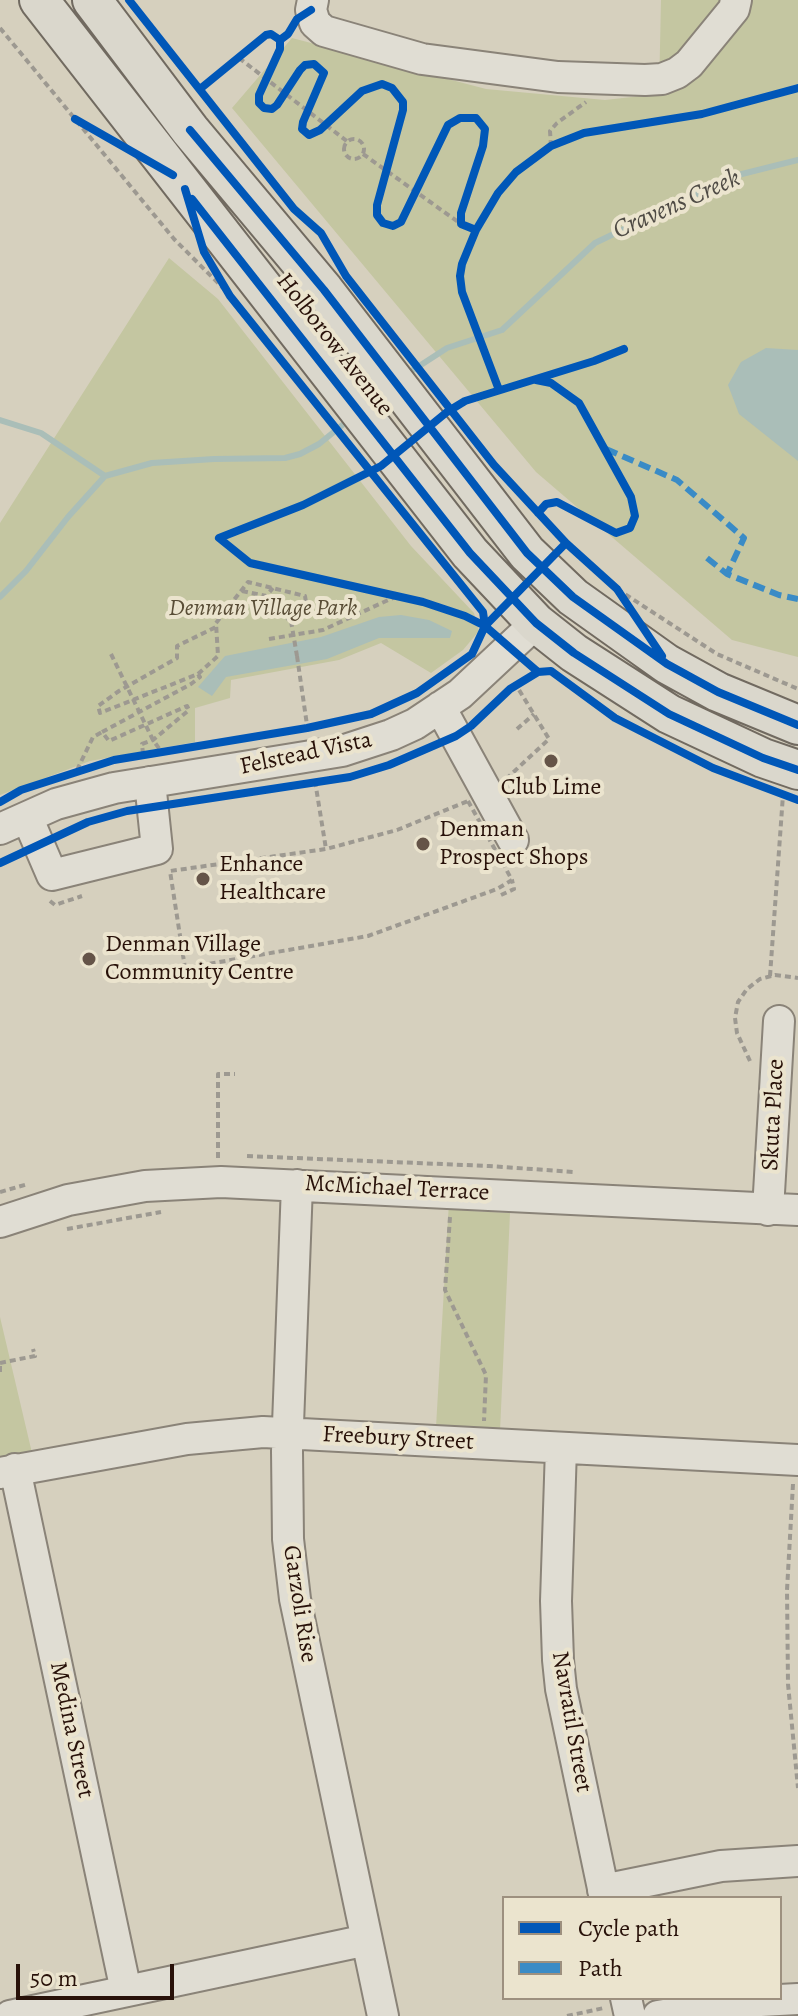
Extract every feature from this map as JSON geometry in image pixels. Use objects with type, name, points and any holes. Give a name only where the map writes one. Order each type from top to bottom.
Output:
[{"type":"main road","name":"Holborow Avenue","points":[[39,0],[470,553],[536,623],[574,653],[669,714],[763,758],[786,788]]},
{"type":"main road","name":"Holborow Avenue","points":[[92,0],[190,130],[324,290],[527,553],[568,592],[616,630],[667,664],[718,692],[798,725]]},
{"type":"main road","name":"Felstead Vista","points":[[536,623],[568,592]]},
{"type":"street","points":[[313,0],[311,10],[315,23],[324,31],[422,59],[502,72],[645,80],[662,79],[689,64],[734,9],[736,0]]},
{"type":"street","name":"Felstead Vista","points":[[14,823],[56,804],[114,788],[146,768],[315,762],[391,735],[460,694],[536,623]]},
{"type":"street","points":[[440,707],[476,792],[509,855]]},
{"type":"street","points":[[14,823],[52,875],[157,849],[146,768]]},
{"type":"street","name":"Skuta Place","points":[[779,1021],[783,1210]]},
{"type":"street","name":"McMichael Terrace","points":[[0,1222],[68,1200],[145,1186],[221,1182],[783,1210]]},
{"type":"street","name":"Garzoli Rise","points":[[297,1185],[288,1433],[288,1539],[295,1599],[383,2016]]},
{"type":"street","name":"Freebury Street","points":[[8,1471],[187,1439],[263,1432],[561,1448],[796,1469]]},
{"type":"street","name":"Navratil Street","points":[[561,1448],[556,1601],[558,1660],[561,1689],[604,1894]]},
{"type":"street","name":"Medina Street","points":[[8,1471],[126,1991]]},
{"type":"street","points":[[604,1894],[721,1866],[798,1861]]},
{"type":"street","points":[[10,2016],[367,1940]]},
{"type":"street","points":[[658,2016],[742,2002],[779,2000]]},
{"type":"path","points":[[0,28],[174,239],[230,296]]},
{"type":"path","points":[[229,66],[248,50]]},
{"type":"path","points":[[239,58],[265,83],[310,105],[323,126],[348,142]]},
{"type":"path","points":[[265,83],[271,69]]},
{"type":"path","points":[[547,148],[550,131],[557,123],[590,100],[591,78]]},
{"type":"path","points":[[277,105],[293,82]]},
{"type":"path","points":[[303,122],[310,105]]},
{"type":"path","points":[[323,126],[335,114]]},
{"type":"path","points":[[75,119],[100,133]]},
{"type":"path","points":[[354,139],[364,146],[363,154],[357,159],[348,156],[344,147],[348,142],[354,139]]},
{"type":"path","points":[[547,148],[562,142]]},
{"type":"path","points":[[363,154],[465,226]]},
{"type":"path","points":[[384,182],[391,157]]},
{"type":"path","points":[[412,200],[422,179]]},
{"type":"path","points":[[461,213],[465,226]]},
{"type":"path","points":[[211,263],[230,296]]},
{"type":"path","points":[[607,579],[634,614]]},
{"type":"path","points":[[216,625],[218,656],[198,674],[100,713],[98,706],[177,658],[177,646],[216,625],[248,582],[305,596],[306,602],[291,621]]},
{"type":"path","points":[[266,596],[273,588]]},
{"type":"path","points":[[617,589],[717,654],[798,689]]},
{"type":"path","points":[[242,591],[266,596],[276,611],[291,621],[326,849]]},
{"type":"path","points":[[377,592],[410,599]]},
{"type":"path","points":[[269,639],[323,630],[397,596]]},
{"type":"path","points":[[111,654],[161,751]]},
{"type":"path","points":[[77,770],[93,737],[191,684],[200,677],[198,674]]},
{"type":"path","points":[[512,880],[497,889],[368,936],[185,968],[170,871],[326,849],[397,830],[476,792],[499,786],[549,739],[513,687],[527,678]]},
{"type":"path","points":[[102,732],[109,741],[187,706],[189,710],[153,740],[142,744],[146,768]]},
{"type":"path","points":[[517,729],[534,714]]},
{"type":"path","points":[[301,785],[315,762],[320,725]]},
{"type":"path","points":[[292,731],[315,762]]},
{"type":"path","points":[[146,768],[161,751],[175,748]]},
{"type":"path","points":[[129,757],[146,768]]},
{"type":"path","points":[[63,775],[89,767]]},
{"type":"path","points":[[770,977],[786,788]]},
{"type":"path","points":[[501,895],[514,889],[509,855]]},
{"type":"path","points":[[218,1158],[218,1074],[235,1074]]},
{"type":"path","points":[[63,1229],[163,1212]]},
{"type":"path","points":[[450,1217],[445,1290],[486,1375],[484,1444]]},
{"type":"path","points":[[0,1367],[35,1356],[33,1349]]},
{"type":"path","points":[[796,1469],[787,1590],[788,1684],[798,1788]]},
{"type":"green space","points":[[661,0],[798,0],[798,657],[732,640],[536,472],[232,108],[292,38],[486,89],[605,100],[659,94]]},
{"type":"green space","name":"Denman Village Park","points":[[169,258],[218,299],[411,546],[474,613],[479,631],[463,650],[431,673],[381,643],[339,660],[231,680],[230,698],[195,708],[195,742],[90,761],[0,795],[0,523]]},
{"type":"green space","points":[[449,1202],[466,1203],[471,1211],[510,1213],[500,1431],[436,1427]]},
{"type":"green space","points":[[0,1317],[32,1453],[0,1458]]},
{"type":"water","points":[[766,348],[798,350],[798,461],[739,414],[728,385],[741,362]]},
{"type":"water","points":[[401,615],[429,620],[452,631],[450,638],[379,638],[327,659],[226,677],[212,696],[198,687],[225,656],[321,637],[379,617]]},
{"type":"waterway","name":"Cravens Creek","points":[[407,374],[447,348],[502,330],[595,243],[734,176],[798,160]]},
{"type":"waterway","points":[[0,597],[26,571],[105,476],[152,463],[285,458],[319,444],[351,418]]},
{"type":"waterway","points":[[0,420],[41,433],[105,476]]},
{"type":"marked path","points":[[606,449],[677,480],[744,538],[727,574]]},
{"type":"marked path","points":[[707,558],[727,574],[779,595],[798,599]]},
{"type":"cycle path","points":[[129,0],[294,209],[321,233],[346,276],[494,465],[566,543],[617,589],[662,656]]},
{"type":"cycle path","points":[[311,10],[297,19],[288,34],[280,40],[280,49],[259,95],[259,103],[264,108],[272,109],[300,70],[305,65],[314,64],[324,73],[303,122],[302,129],[309,135],[320,130],[362,91],[382,84],[392,88],[403,102],[403,110],[377,205],[377,215],[383,223],[393,226],[401,222],[448,125],[460,118],[476,118],[485,129],[483,146],[461,213],[461,224],[476,230],[498,193],[516,172],[551,146],[584,133],[702,114],[798,88]]},
{"type":"cycle path","points":[[200,89],[266,35],[271,34],[280,40]]},
{"type":"cycle path","points":[[75,119],[173,175]]},
{"type":"cycle path","points":[[190,130],[324,290],[527,553],[573,597],[667,664],[718,692],[798,725]]},
{"type":"cycle path","points":[[0,802],[21,790],[114,760],[307,728],[371,714],[417,693],[472,654],[485,626],[483,612],[230,296],[204,252],[185,189]]},
{"type":"cycle path","points":[[192,199],[470,553],[536,623],[574,653],[669,714],[763,758],[798,770]]},
{"type":"cycle path","points":[[476,230],[462,264],[462,292],[499,390]]},
{"type":"cycle path","points":[[538,672],[485,626],[465,616],[423,602],[250,563],[219,538],[303,505],[381,466],[465,401],[624,349]]},
{"type":"cycle path","points":[[536,380],[551,383],[579,403],[631,497],[635,516],[630,528],[616,533],[557,502],[546,504],[538,513]]},
{"type":"cycle path","points":[[485,626],[566,543]]},
{"type":"cycle path","points":[[0,863],[88,822],[127,811],[350,777],[389,765],[456,736],[510,689],[538,672],[551,671],[615,718],[713,768],[798,800]]},
{"type":"place","name":"Club Lime","points":[[551,761]]},
{"type":"place","name":"Denman Prospect Shops","points":[[423,844]]},
{"type":"place","name":"Enhance Healthcare","points":[[203,879]]},
{"type":"place","name":"Denman Village Community Centre","points":[[89,959]]}]
